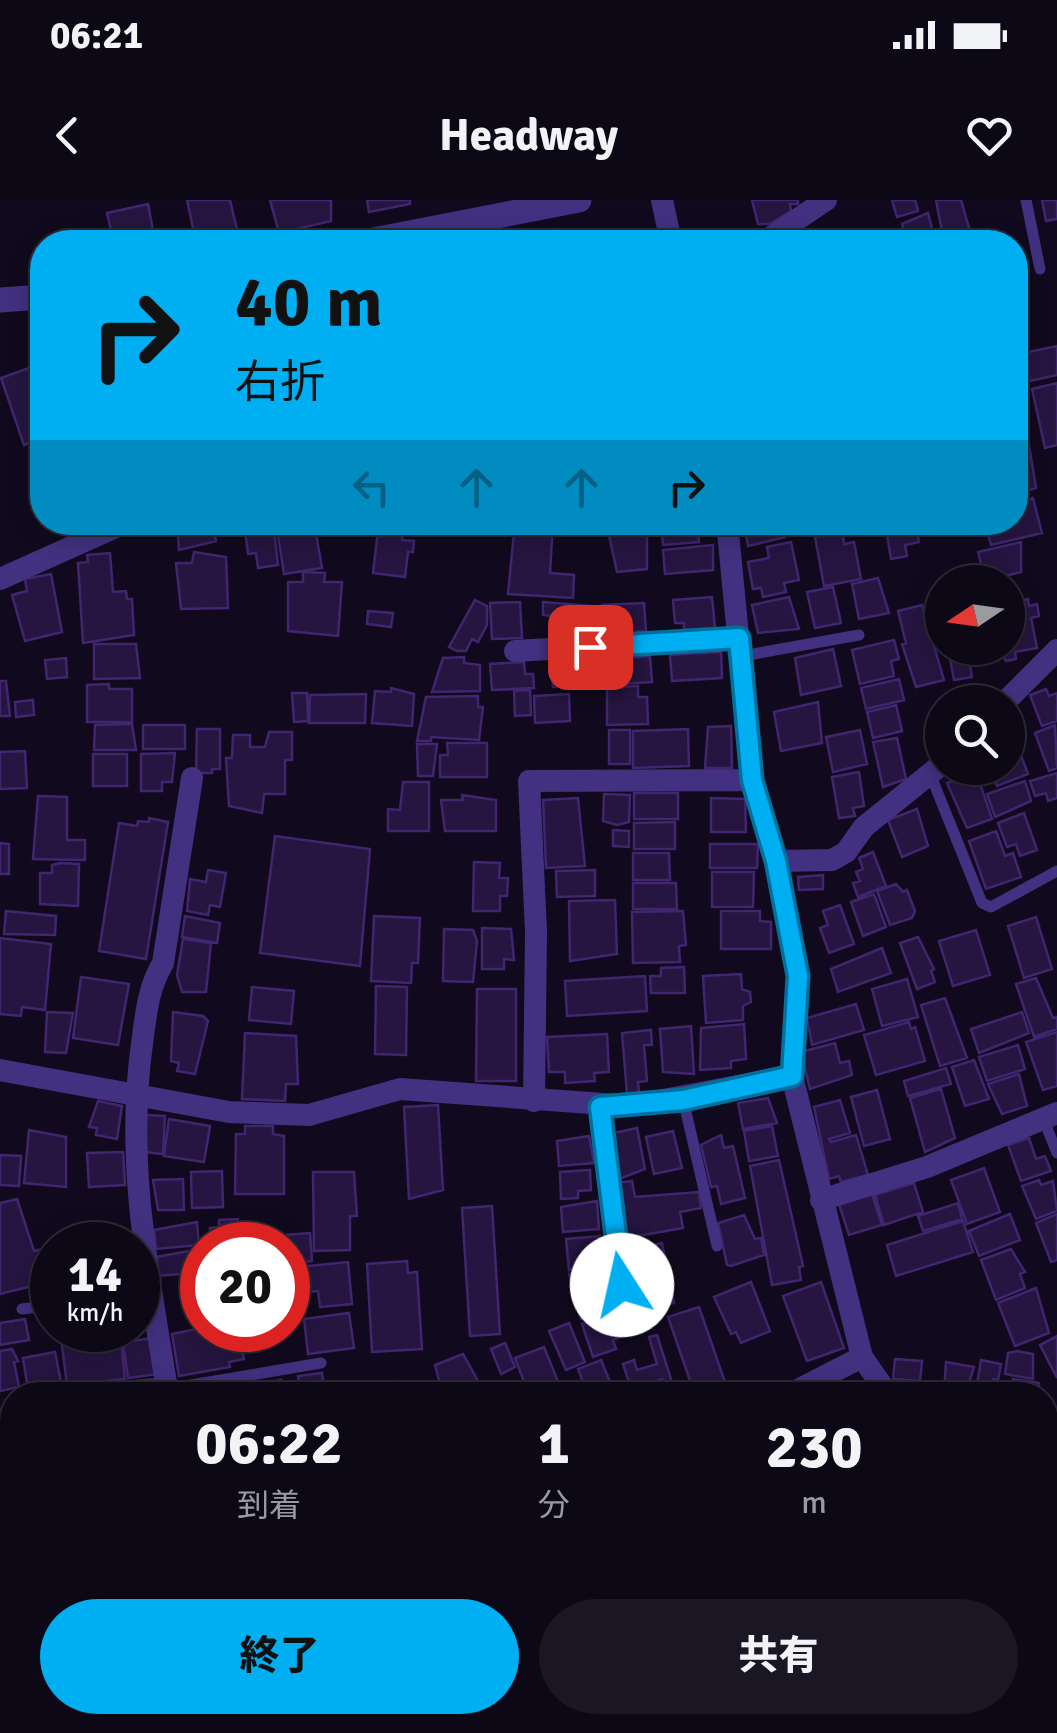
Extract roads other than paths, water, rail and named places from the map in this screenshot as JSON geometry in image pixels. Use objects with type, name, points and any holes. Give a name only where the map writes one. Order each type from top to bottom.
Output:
[{"type":"street","points":[[425,230],[578,200]]},
{"type":"street","points":[[662,200],[668,230]]},
{"type":"street","points":[[782,230],[826,200]]},
{"type":"street","points":[[0,300],[30,298]]},
{"type":"street","points":[[0,579],[98,535]]},
{"type":"street","points":[[728,535],[752,780],[776,861],[798,976],[792,1076],[862,1358],[880,1382]]},
{"type":"street","points":[[515,651],[740,647]]},
{"type":"street","points":[[1021,685],[1057,650]]},
{"type":"street","points":[[139,1222],[134,1097],[151,982],[163,963],[192,778]]},
{"type":"street","points":[[776,861],[832,860],[846,852],[864,827],[925,779]]},
{"type":"street","points":[[534,1101],[536,932],[529,781],[752,780]]},
{"type":"street","points":[[0,1070],[228,1112],[309,1115],[400,1089],[600,1107],[683,1100],[792,1076]]},
{"type":"street","points":[[822,1200],[927,1167],[1050,1116]]},
{"type":"street","points":[[158,1352],[166,1382]]},
{"type":"street","points":[[814,1382],[862,1358]]},
{"type":"lane","points":[[1026,200],[1040,269]]},
{"type":"lane","points":[[740,647],[858,635]]},
{"type":"lane","points":[[942,785],[982,903],[991,907],[1057,871]]},
{"type":"lane","points":[[683,1100],[718,1246]]},
{"type":"lane","points":[[600,1107],[617,1264],[628,1305]]},
{"type":"lane","points":[[1050,1116],[1057,1153]]},
{"type":"lane","points":[[22,1309],[30,1308]]},
{"type":"lane","points":[[220,1382],[320,1363]]}]
